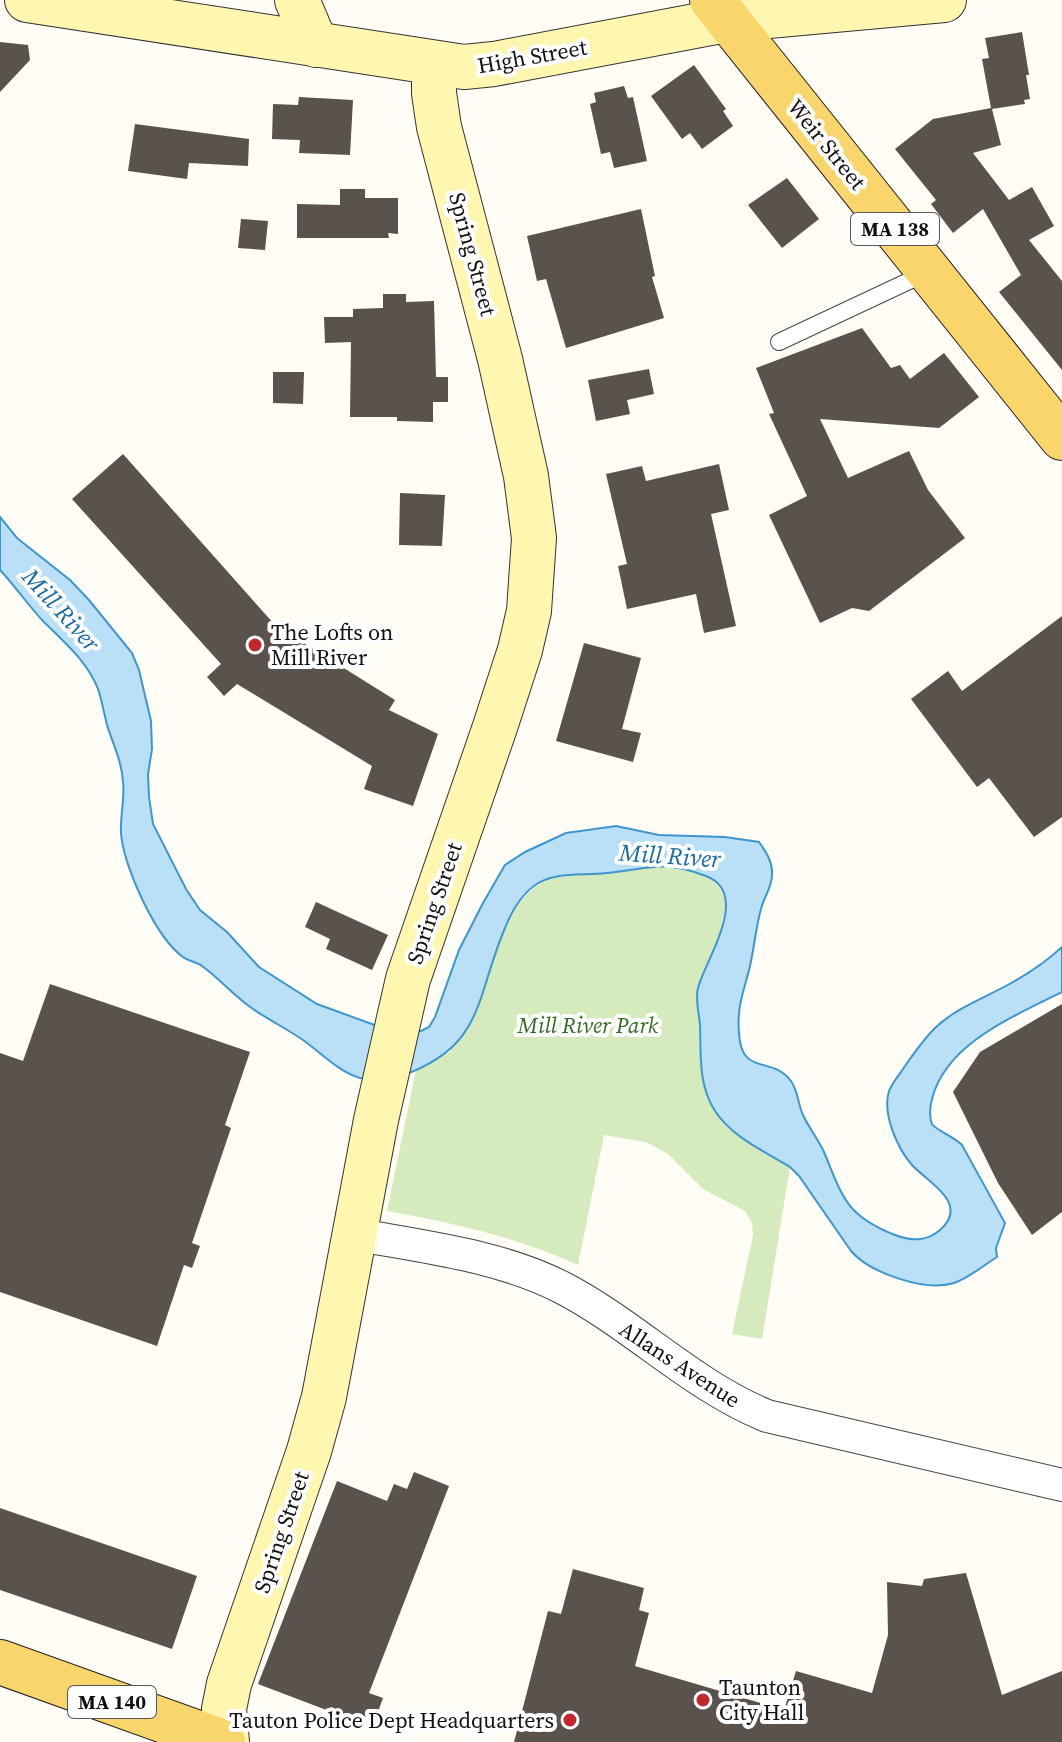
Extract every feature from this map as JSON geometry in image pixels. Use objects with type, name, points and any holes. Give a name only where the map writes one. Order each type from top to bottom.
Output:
[{"type":"main road","name":"High Street","points":[[27,0],[464,67],[494,64],[720,10],[944,0]]},
{"type":"main road","points":[[297,0],[316,45]]},
{"type":"main road","name":"Weir Street","points":[[720,10],[1062,438]]},
{"type":"main road","name":"Spring Street","points":[[225,1742],[224,1709],[229,1684],[317,1423],[404,993],[520,650],[529,611],[534,556],[524,465],[500,359],[439,127],[434,63]]},
{"type":"main road","name":"MA 140","points":[[0,1662],[225,1742]]},
{"type":"street","name":"Allans Avenue","points":[[354,1234],[487,1261],[545,1279],[578,1296],[727,1398],[767,1416],[1062,1485]]},
{"type":"lane","points":[[779,342],[929,272]]},
{"type":"green space","name":"Mill River Park","points":[[668,865],[688,869],[712,880],[723,894],[726,904],[700,1026],[699,1045],[726,1126],[790,1167],[762,1339],[732,1334],[753,1235],[752,1223],[745,1211],[703,1189],[668,1154],[646,1142],[604,1135],[578,1265],[484,1232],[387,1211],[416,1070],[450,1052],[520,901],[552,878]]},
{"type":"water","name":"Mill River","points":[[0,517],[17,538],[70,580],[132,653],[151,721],[152,749],[148,774],[153,824],[186,889],[200,910],[227,932],[259,967],[317,1004],[391,1031],[421,1031],[429,1027],[459,950],[505,865],[566,833],[616,826],[659,835],[725,837],[759,842],[770,861],[772,879],[762,905],[740,1003],[741,1047],[751,1061],[783,1073],[791,1081],[803,1115],[822,1147],[842,1193],[856,1212],[878,1228],[918,1239],[940,1230],[951,1211],[943,1193],[912,1165],[896,1140],[889,1120],[887,1100],[890,1088],[935,1028],[962,1008],[1045,962],[1062,947],[1062,992],[1004,1022],[967,1047],[940,1079],[931,1102],[932,1124],[962,1145],[1005,1223],[996,1248],[997,1257],[965,1278],[942,1285],[914,1283],[871,1267],[851,1251],[790,1167],[749,1143],[715,1111],[703,1080],[697,997],[726,912],[725,897],[719,885],[706,876],[677,868],[656,867],[560,876],[534,886],[520,900],[510,917],[481,998],[463,1035],[428,1064],[401,1076],[371,1080],[347,1073],[303,1040],[246,1004],[209,971],[173,948],[152,918],[134,882],[123,847],[122,775],[98,689],[67,644],[37,615],[0,570]]},
{"type":"building","points":[[1022,32],[1030,99],[1024,100],[1025,104],[992,109],[1001,145],[973,153],[1009,200],[1032,187],[1054,226],[1029,240],[1062,281],[1062,370],[999,292],[1021,275],[983,209],[953,233],[931,204],[936,200],[895,149],[933,119],[991,108],[982,59],[989,58],[985,38]]},
{"type":"building","points":[[0,42],[28,45],[30,60],[0,92]]},
{"type":"building","points":[[694,65],[726,109],[723,111],[733,126],[702,149],[690,133],[682,139],[651,96]]},
{"type":"building","points":[[624,86],[628,98],[633,97],[647,161],[614,168],[610,152],[601,154],[590,104],[596,102],[594,93]]},
{"type":"building","points":[[299,97],[353,100],[350,155],[299,153],[300,140],[272,139],[273,104],[298,105]]},
{"type":"building","points":[[135,124],[249,139],[248,166],[189,163],[187,179],[128,171]]},
{"type":"building","points":[[787,178],[819,219],[782,248],[748,205]]},
{"type":"building","points":[[340,189],[365,189],[365,198],[398,198],[398,234],[388,233],[389,238],[297,238],[297,204],[340,205]]},
{"type":"building","points":[[641,209],[655,276],[652,277],[664,318],[566,348],[546,279],[537,281],[527,236]]},
{"type":"building","points":[[241,219],[268,221],[265,250],[238,248]]},
{"type":"building","points":[[383,294],[406,294],[406,302],[434,301],[436,377],[448,377],[448,402],[433,402],[433,422],[397,421],[397,417],[350,417],[351,342],[325,343],[324,317],[353,317],[353,309],[383,308]]},
{"type":"building","points":[[862,328],[891,368],[900,365],[910,379],[944,353],[979,397],[939,428],[820,419],[848,478],[909,451],[928,490],[965,538],[869,611],[852,608],[820,623],[769,515],[807,496],[769,414],[774,413],[756,368]]},
{"type":"building","points":[[649,369],[654,394],[627,400],[630,414],[596,421],[588,380]]},
{"type":"building","points":[[273,372],[304,372],[303,404],[273,403]]},
{"type":"building","name":"The Lofts on Mill River","points":[[123,454],[275,625],[395,700],[389,710],[438,734],[413,806],[364,789],[372,766],[237,684],[224,696],[207,677],[221,664],[72,499]]},
{"type":"building","points":[[719,464],[729,510],[711,514],[736,626],[704,633],[696,594],[627,609],[618,566],[627,564],[606,474],[642,466],[646,481]]},
{"type":"building","points":[[400,493],[445,495],[442,546],[399,545]]},
{"type":"building","points":[[1062,616],[1062,817],[1034,837],[989,778],[977,787],[911,699],[948,671],[962,691]]},
{"type":"building","points":[[584,643],[641,658],[622,729],[641,733],[633,762],[556,741]]},
{"type":"building","points":[[316,902],[388,935],[372,970],[326,949],[330,939],[305,927]]},
{"type":"building","points":[[50,984],[250,1052],[225,1125],[231,1128],[192,1243],[200,1246],[192,1268],[184,1265],[157,1346],[0,1292],[0,1053],[23,1061]]},
{"type":"building","points":[[1062,1004],[1062,1212],[1032,1235],[998,1183],[953,1092],[980,1052]]},
{"type":"building","points":[[414,1472],[449,1486],[369,1693],[383,1698],[375,1720],[361,1715],[358,1722],[258,1684],[337,1481],[387,1501],[394,1484],[407,1489]]},
{"type":"building","points":[[0,1508],[197,1576],[172,1649],[0,1590]]},
{"type":"building","points":[[573,1569],[644,1588],[639,1610],[649,1613],[635,1666],[784,1710],[796,1671],[872,1693],[888,1635],[887,1582],[922,1586],[924,1579],[966,1573],[1002,1695],[1062,1671],[1062,1742],[514,1742],[548,1611],[561,1614]]},
{"type":"place","name":"The Lofts on Mill River","points":[[255,645]]},
{"type":"place","name":"Taunton City Hall","points":[[703,1700]]},
{"type":"place","name":"Tauton Police Dept Headquarters","points":[[570,1720]]}]
